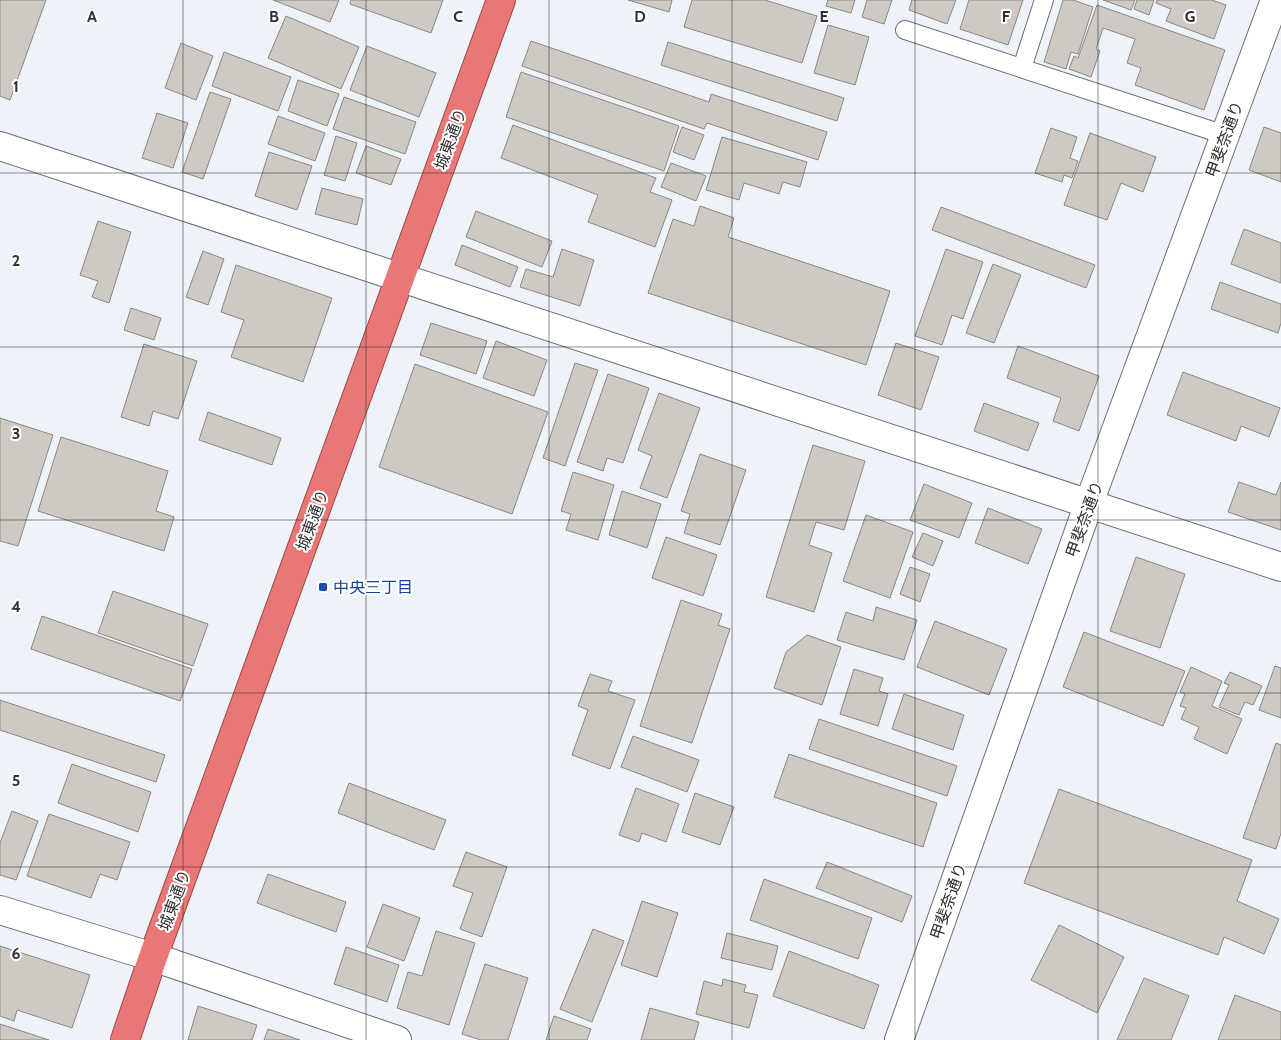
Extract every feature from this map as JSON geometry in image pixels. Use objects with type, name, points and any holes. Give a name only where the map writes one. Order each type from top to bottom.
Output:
[{"type":"highway","name":"城東通り","points":[[125,1040],[153,957],[501,0]]},
{"type":"street","name":"甲斐奈通り","points":[[899,1040],[1089,503],[1275,0]]},
{"type":"street","points":[[0,146],[1089,503],[1281,568]]},
{"type":"street","points":[[0,910],[153,957],[397,1040]]},
{"type":"lane","points":[[1022,68],[1044,0]]},
{"type":"lane","points":[[905,30],[1225,135]]},
{"type":"building","points":[[0,0],[46,0],[10,100],[0,96]]},
{"type":"building","points":[[273,0],[339,0],[330,22]]},
{"type":"building","points":[[351,0],[443,0],[431,33],[350,4]]},
{"type":"building","points":[[628,0],[672,0],[669,12]]},
{"type":"building","points":[[692,0],[765,0],[817,16],[802,63],[684,27]]},
{"type":"building","points":[[828,0],[855,0],[851,13],[826,6]]},
{"type":"building","points":[[867,0],[892,0],[884,24],[862,17]]},
{"type":"building","points":[[912,0],[956,0],[947,24],[909,10]]},
{"type":"building","points":[[969,0],[1023,0],[1008,45],[960,29]]},
{"type":"building","points":[[1063,0],[1073,0],[1093,7],[1078,54],[1071,52],[1066,69],[1044,62]]},
{"type":"building","points":[[1103,0],[1135,0],[1131,10]]},
{"type":"building","points":[[1137,0],[1154,0],[1149,15],[1134,9]]},
{"type":"building","points":[[1157,0],[1212,0],[1226,5],[1214,39],[1166,21],[1171,9],[1156,3]]},
{"type":"building","points":[[1097,5],[1225,50],[1204,110],[1135,85],[1141,68],[1127,63],[1135,39],[1103,28],[1096,49],[1100,51],[1091,77],[1069,69],[1074,56],[1078,58]]},
{"type":"building","points":[[286,16],[359,47],[341,89],[268,58]]},
{"type":"building","points":[[828,25],[869,37],[855,85],[814,73]]},
{"type":"building","points":[[531,41],[709,102],[711,94],[827,132],[818,160],[707,123],[704,129],[522,66]]},
{"type":"building","points":[[668,42],[844,98],[837,121],[661,65]]},
{"type":"building","points":[[181,43],[213,56],[196,100],[165,88]]},
{"type":"building","points":[[367,46],[436,73],[419,117],[350,90]]},
{"type":"building","points":[[224,52],[291,77],[278,111],[212,86]]},
{"type":"building","points":[[521,72],[679,126],[664,171],[506,117]]},
{"type":"building","points":[[298,80],[339,94],[327,126],[288,111]]},
{"type":"building","points":[[210,92],[231,99],[203,179],[182,172]]},
{"type":"building","points":[[344,97],[416,122],[405,154],[333,129]]},
{"type":"building","points":[[157,113],[188,123],[173,168],[142,158]]},
{"type":"building","points":[[278,116],[325,133],[315,161],[268,144]]},
{"type":"building","points":[[513,125],[656,178],[650,192],[672,200],[655,247],[588,222],[598,195],[501,158]]},
{"type":"building","points":[[682,127],[704,135],[694,160],[673,152]]},
{"type":"building","points":[[1264,127],[1281,133],[1281,182],[1249,170]]},
{"type":"building","points":[[1051,128],[1077,137],[1070,158],[1078,161],[1072,178],[1064,175],[1062,182],[1035,173]]},
{"type":"building","points":[[1090,133],[1156,157],[1143,192],[1121,183],[1107,220],[1064,205]]},
{"type":"building","points":[[336,136],[357,143],[345,181],[324,175]]},
{"type":"building","points":[[722,137],[807,162],[800,187],[783,182],[779,194],[744,183],[739,200],[706,190]]},
{"type":"building","points":[[366,146],[401,159],[391,185],[356,173]]},
{"type":"building","points":[[269,152],[312,166],[297,210],[255,196]]},
{"type":"building","points":[[671,163],[706,176],[696,201],[661,187]]},
{"type":"building","points":[[322,188],[363,199],[357,225],[315,214]]},
{"type":"building","points":[[700,206],[734,218],[728,237],[890,291],[866,365],[648,293],[673,219],[694,226]]},
{"type":"building","points":[[941,207],[1095,265],[1086,288],[932,230]]},
{"type":"building","points":[[476,211],[552,241],[542,267],[466,237]]},
{"type":"building","points":[[98,221],[131,232],[109,303],[92,297],[98,281],[80,275]]},
{"type":"building","points":[[1244,229],[1281,243],[1281,283],[1231,264]]},
{"type":"building","points":[[462,245],[518,267],[510,287],[455,265]]},
{"type":"building","points":[[562,249],[594,260],[580,306],[520,287],[526,269],[553,277]]},
{"type":"building","points":[[946,249],[983,262],[963,319],[952,315],[942,345],[915,336]]},
{"type":"building","points":[[203,251],[224,259],[208,305],[186,297]]},
{"type":"building","points":[[993,264],[1021,275],[994,343],[966,333]]},
{"type":"building","points":[[236,265],[332,298],[303,382],[231,357],[244,320],[221,312]]},
{"type":"building","points":[[1220,282],[1281,304],[1281,323],[1278,333],[1211,309]]},
{"type":"building","points":[[131,308],[161,318],[154,340],[124,330]]},
{"type":"building","points":[[431,323],[487,341],[476,374],[420,355]]},
{"type":"building","points":[[496,341],[547,360],[534,396],[483,378]]},
{"type":"building","points":[[896,343],[939,357],[921,410],[878,395]]},
{"type":"building","points":[[144,344],[197,361],[178,419],[153,411],[149,426],[121,417]]},
{"type":"building","points":[[1018,346],[1099,376],[1079,431],[1053,421],[1061,398],[1007,378]]},
{"type":"building","points":[[575,363],[598,370],[565,466],[543,458]]},
{"type":"building","points":[[415,364],[548,412],[512,514],[379,467]]},
{"type":"building","points":[[1183,372],[1280,408],[1269,437],[1241,426],[1236,441],[1167,415]]},
{"type":"building","points":[[608,374],[649,388],[623,463],[607,458],[603,471],[577,462]]},
{"type":"building","points":[[659,393],[700,408],[667,498],[640,488],[652,456],[638,450]]},
{"type":"building","points":[[984,403],[1039,423],[1028,451],[974,431]]},
{"type":"building","points":[[208,412],[281,438],[272,465],[199,440]]},
{"type":"building","points":[[0,418],[53,435],[18,546],[0,541]]},
{"type":"building","points":[[61,437],[168,471],[156,511],[174,517],[164,551],[38,511]]},
{"type":"building","points":[[813,445],[865,461],[844,530],[816,522],[809,545],[832,553],[814,612],[766,597]]},
{"type":"building","points":[[700,454],[746,470],[720,545],[684,533],[690,514],[681,511]]},
{"type":"building","points":[[573,472],[614,485],[598,540],[566,530],[571,514],[561,511]]},
{"type":"building","points":[[1239,482],[1276,495],[1281,482],[1281,530],[1228,512]]},
{"type":"building","points":[[924,484],[972,503],[959,538],[910,520]]},
{"type":"building","points":[[622,491],[661,504],[647,548],[609,535]]},
{"type":"building","points":[[988,508],[1042,529],[1028,564],[975,543]]},
{"type":"building","points":[[866,515],[913,532],[890,598],[843,581]]},
{"type":"building","points":[[923,533],[943,541],[933,566],[912,557]]},
{"type":"building","points":[[666,537],[717,555],[703,596],[652,578]]},
{"type":"building","points":[[1136,557],[1185,574],[1160,648],[1110,631]]},
{"type":"building","points":[[910,567],[930,574],[920,602],[900,594]]},
{"type":"building","points":[[113,591],[208,624],[193,666],[98,633]]},
{"type":"building","points":[[681,600],[722,614],[718,625],[730,629],[692,743],[640,726]]},
{"type":"building","points":[[876,607],[917,620],[904,660],[837,640],[846,612],[873,621]]},
{"type":"building","points":[[42,616],[192,669],[180,701],[31,649]]},
{"type":"building","points":[[935,621],[1007,649],[989,695],[917,667]]},
{"type":"building","points":[[1084,632],[1185,671],[1163,726],[1063,687]]},
{"type":"building","points":[[807,635],[841,647],[822,705],[774,688],[786,652]]},
{"type":"building","points":[[1275,666],[1281,668],[1281,718],[1259,710]]},
{"type":"building","points":[[1191,667],[1222,681],[1212,706],[1242,719],[1227,754],[1194,739],[1199,727],[1181,719],[1186,708],[1180,706],[1185,694],[1180,692]]},
{"type":"building","points":[[854,669],[883,678],[879,691],[888,694],[878,726],[840,714]]},
{"type":"building","points":[[1230,672],[1262,686],[1253,705],[1245,702],[1239,715],[1219,707],[1229,685],[1224,683]]},
{"type":"building","points":[[590,674],[612,681],[608,691],[635,700],[610,769],[572,755],[588,710],[578,706]]},
{"type":"building","points":[[904,694],[964,715],[953,750],[892,729]]},
{"type":"building","points":[[0,700],[165,755],[156,782],[0,730]]},
{"type":"building","points":[[819,719],[957,766],[947,796],[809,749]]},
{"type":"building","points":[[633,736],[699,760],[687,792],[621,767]]},
{"type":"building","points":[[1276,743],[1281,745],[1281,833],[1276,849],[1243,838]]},
{"type":"building","points":[[789,754],[937,803],[923,847],[774,797]]},
{"type":"building","points":[[72,764],[151,792],[138,832],[58,803]]},
{"type":"building","points":[[349,783],[446,820],[434,850],[338,813]]},
{"type":"building","points":[[636,788],[679,804],[666,842],[642,833],[639,842],[619,835]]},
{"type":"building","points":[[1059,789],[1252,860],[1237,901],[1279,919],[1264,954],[1224,937],[1218,955],[1024,883]]},
{"type":"building","points":[[695,793],[734,807],[720,845],[682,832]]},
{"type":"building","points":[[12,811],[38,821],[16,880],[0,875],[0,843]]},
{"type":"building","points":[[49,814],[130,842],[117,880],[100,874],[91,898],[27,876]]},
{"type":"building","points":[[466,852],[507,867],[482,937],[460,929],[473,893],[453,886]]},
{"type":"building","points":[[827,862],[912,896],[902,922],[816,888]]},
{"type":"building","points":[[268,874],[346,902],[336,932],[257,903]]},
{"type":"building","points":[[764,879],[872,918],[858,959],[750,920]]},
{"type":"building","points":[[642,901],[678,913],[657,977],[621,965]]},
{"type":"building","points":[[383,904],[420,918],[404,961],[367,947]]},
{"type":"building","points":[[1059,925],[1124,957],[1097,1013],[1031,980]]},
{"type":"building","points":[[593,929],[624,941],[592,1022],[560,1009]]},
{"type":"building","points":[[436,931],[475,943],[449,1025],[397,1008],[408,972],[422,976]]},
{"type":"building","points":[[727,933],[778,946],[772,970],[721,958]]},
{"type":"building","points":[[0,946],[90,975],[72,1028],[17,1010],[14,1021],[0,1016]]},
{"type":"building","points":[[346,947],[399,965],[387,1002],[334,984]]},
{"type":"building","points":[[789,951],[879,985],[864,1029],[773,996]]},
{"type":"building","points":[[485,964],[528,978],[508,1040],[481,1040],[462,1034]]},
{"type":"building","points":[[1144,978],[1189,996],[1171,1040],[1117,1040]]},
{"type":"building","points":[[723,979],[746,985],[744,992],[758,995],[749,1028],[696,1014],[704,981],[722,986]]},
{"type":"building","points":[[1235,995],[1281,1012],[1281,1040],[1218,1040]]},
{"type":"building","points":[[198,1006],[257,1025],[252,1040],[188,1040]]},
{"type":"building","points":[[650,1008],[699,1022],[694,1040],[641,1040]]},
{"type":"building","points":[[554,1016],[591,1029],[587,1040],[546,1040]]},
{"type":"building","points":[[0,1024],[49,1040],[0,1040]]},
{"type":"building","points":[[268,1029],[300,1040],[264,1040]]},
{"type":"place","name":"中央三丁目","points":[[323,587]]}]
